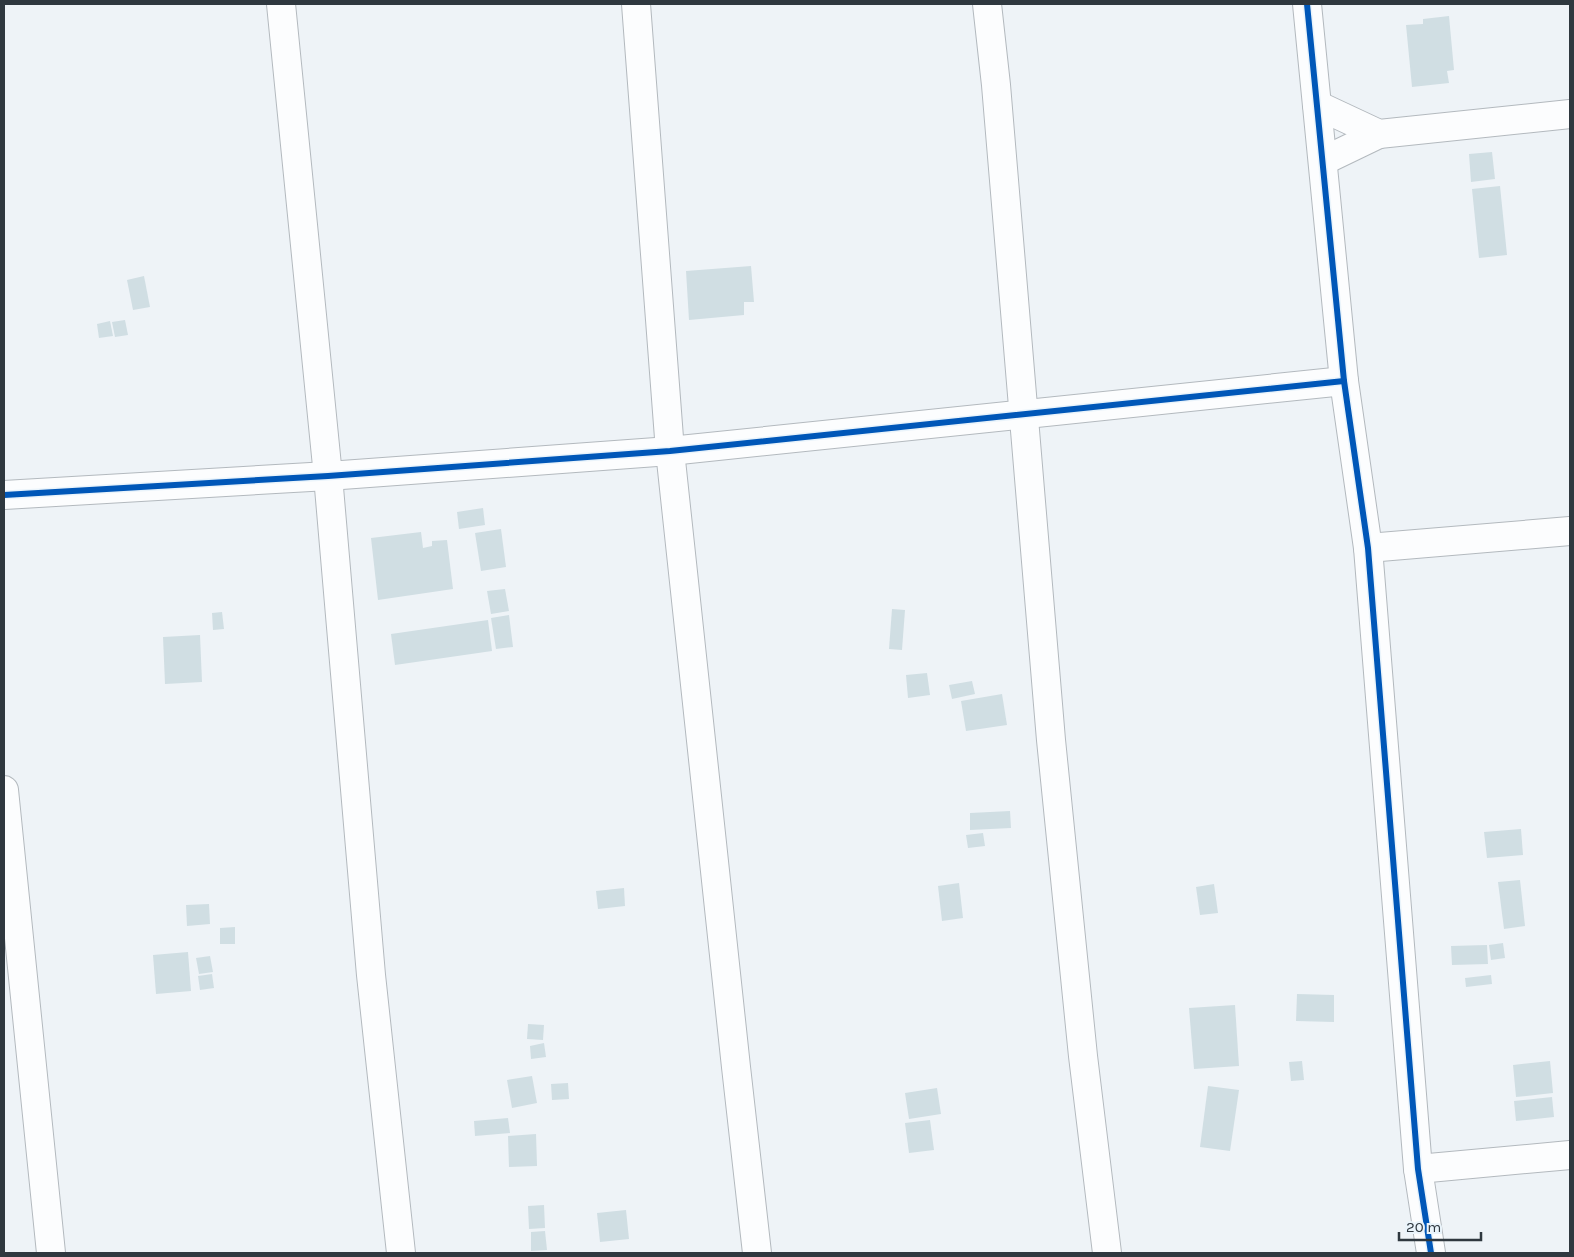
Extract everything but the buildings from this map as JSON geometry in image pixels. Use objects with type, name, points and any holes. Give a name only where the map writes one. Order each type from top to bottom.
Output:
[{"type":"street","points":[[281,4],[328,476],[371,974],[401,1253]]},
{"type":"street","points":[[636,4],[670,450],[757,1253]]},
{"type":"street","points":[[988,4],[1051,740],[1083,1056],[1107,1253]]},
{"type":"street","points":[[1307,4],[1344,381],[1368,548],[1418,1169],[1431,1253]]},
{"type":"street","points":[[1316,105],[1379,134]]},
{"type":"street","points":[[1323,161],[1379,134],[1570,114]]},
{"type":"street","points":[[4,495],[328,476],[670,450],[1344,381]]},
{"type":"street","points":[[1368,548],[1570,530]]},
{"type":"street","points":[[4,790],[51,1253]]},
{"type":"street","points":[[1418,1169],[1570,1154]]},
{"type":"cycle path","points":[[1307,4],[1344,381],[1368,548],[1418,1169],[1431,1253]]},
{"type":"cycle path","points":[[4,495],[328,476],[670,451],[1344,381]]}]
